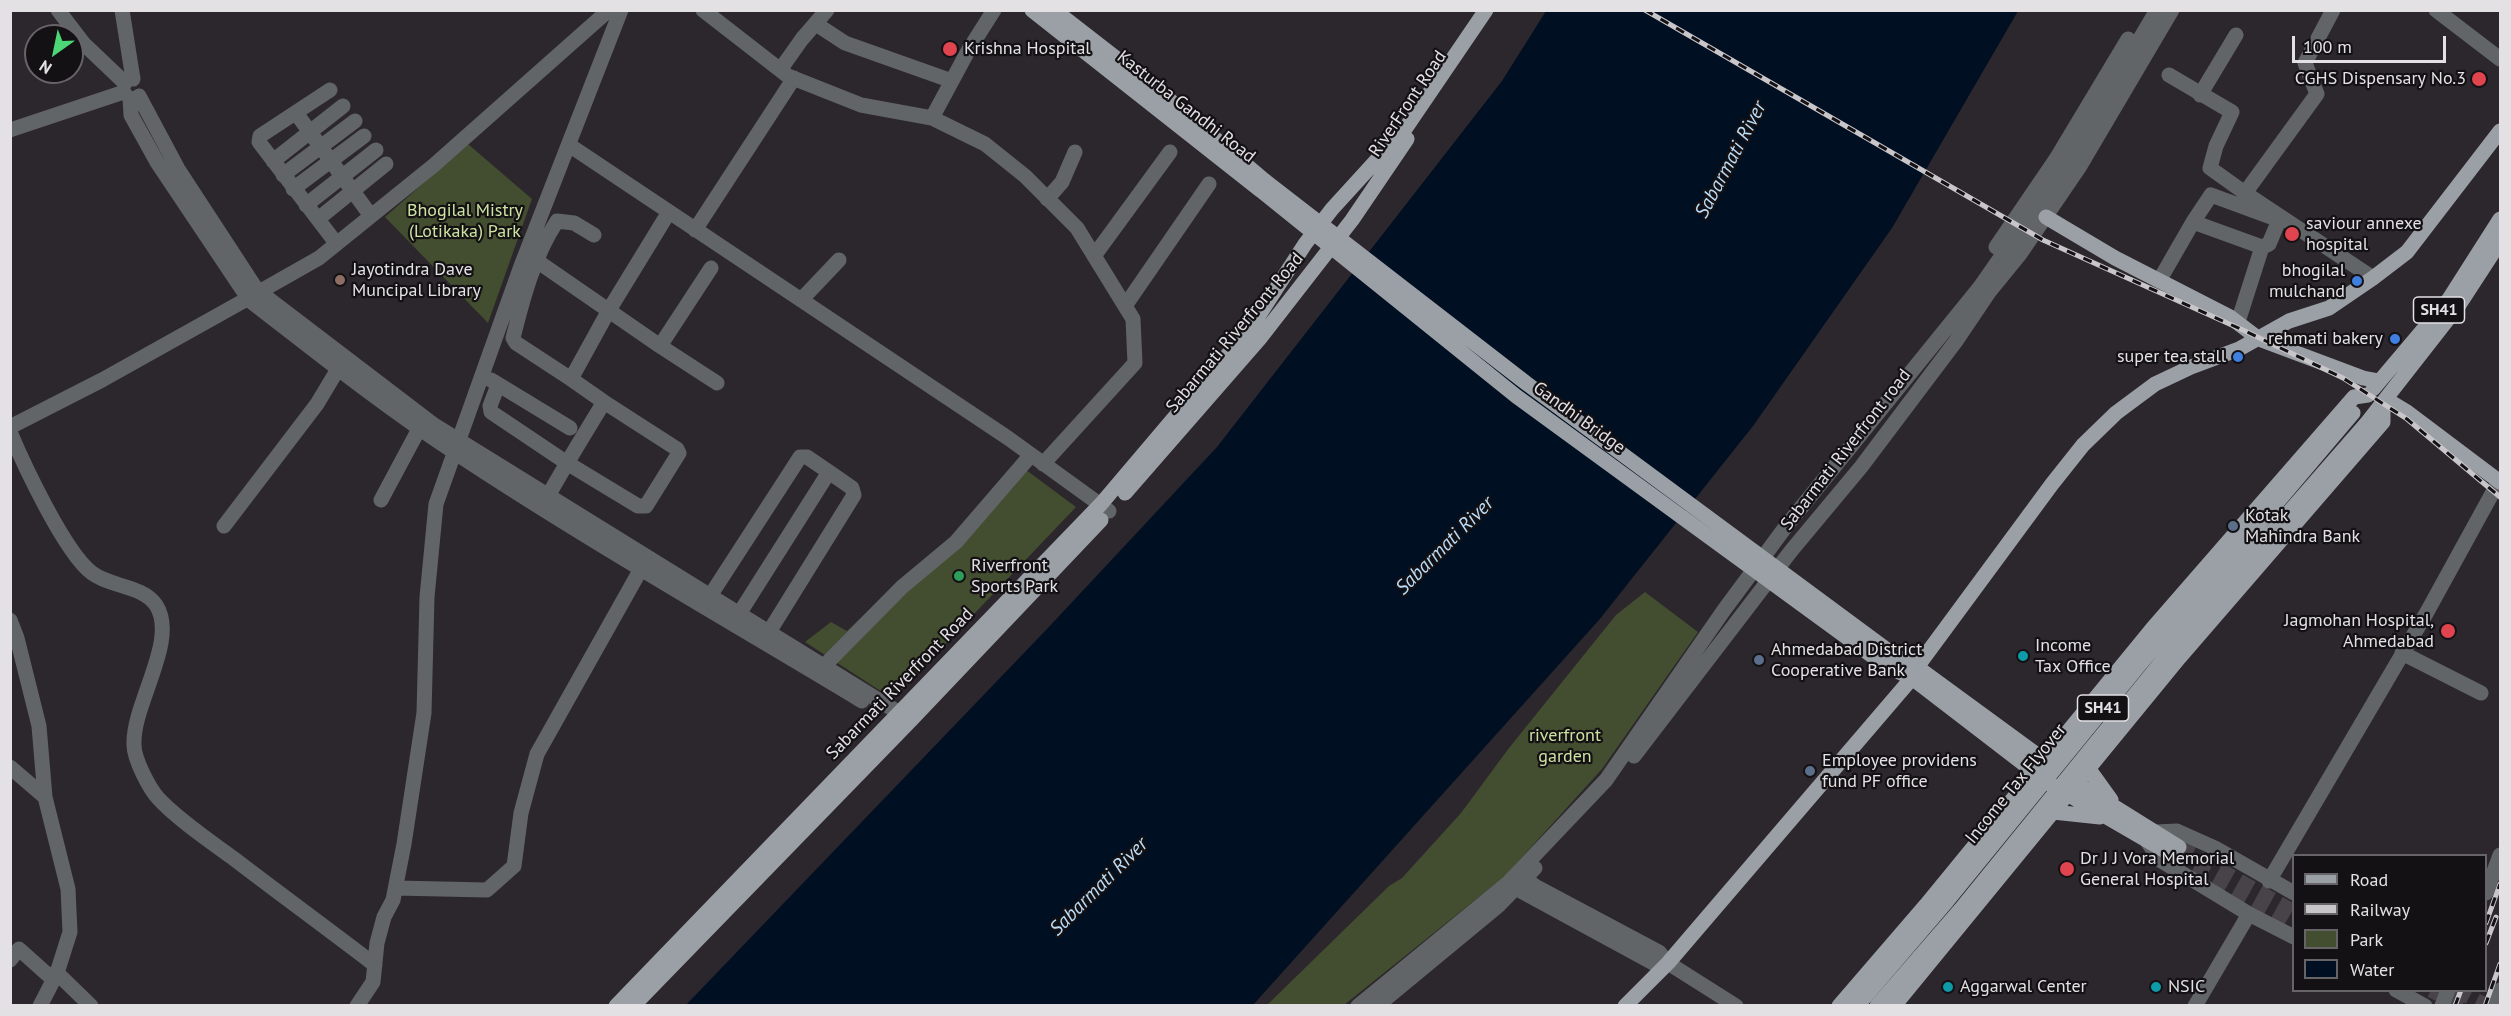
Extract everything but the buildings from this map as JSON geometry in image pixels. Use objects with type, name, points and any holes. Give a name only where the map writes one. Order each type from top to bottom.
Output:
[{"type":"main road","name":"Kasturba Gandhi Road","points":[[1032,10],[1262,185]]},
{"type":"main road","name":"Kasturba Gandhi Road","points":[[1054,10],[1184,112],[1262,185]]},
{"type":"main road","name":"RiverFront Road","points":[[1332,209],[1406,129],[1486,10]]},
{"type":"main road","name":"RiverFront Road","points":[[1321,260],[1352,220],[1496,10]]},
{"type":"main road","points":[[1625,1005],[1668,963],[1914,673],[2052,484],[2083,446],[2116,413],[2155,384],[2259,339],[2289,321],[2329,308],[2373,278],[2407,252],[2500,131]]},
{"type":"main road","name":"Gandhi Bridge","points":[[1262,185],[1890,660],[1914,673],[2001,737]]},
{"type":"main road","name":"Sabarmati Riverfront Road","points":[[1105,507],[1252,326],[1305,244],[1332,209]]},
{"type":"main road","points":[[2046,217],[2115,258],[2238,322],[2259,339],[2363,378],[2379,381]]},
{"type":"main road","name":"SH41","points":[[2368,395],[2449,298],[2500,219]]},
{"type":"main road","points":[[1894,1005],[2179,658],[2383,422],[2385,402],[2459,305],[2500,242]]},
{"type":"main road","name":"Sabarmati Riverfront Road","points":[[633,1005],[1105,507],[1261,336],[1321,260]]},
{"type":"main road","points":[[1839,1005],[1926,905],[2019,790],[2044,767],[2058,742],[2152,629],[2354,397],[2368,395]]},
{"type":"main road","name":"Income Tax Flyover","points":[[1857,1005],[1947,901],[2154,647],[2368,395]]},
{"type":"main road","points":[[2385,402],[2407,412],[2500,481]]},
{"type":"main road","name":"Income Tax Flyover","points":[[1877,1005],[1961,909],[2202,612],[2385,402]]},
{"type":"main road","name":"Sabarmati Riverfront Road","points":[[616,1005],[901,720]]},
{"type":"main road","points":[[2001,737],[2058,742]]},
{"type":"main road","points":[[2001,737],[2072,789],[2177,851]]},
{"type":"main road","points":[[2001,737],[2018,776],[2019,790]]},
{"type":"main road","points":[[2044,767],[2050,784],[2072,789]]},
{"type":"main road","points":[[2088,768],[2113,814]]},
{"type":"main road","points":[[2053,812],[2113,814]]},
{"type":"street","points":[[58,10],[84,44],[130,90]]},
{"type":"street","points":[[122,10],[131,115],[157,162],[254,295],[338,369],[420,429],[457,446],[548,495],[645,563],[710,596],[769,632],[824,666],[901,720]]},
{"type":"street","points":[[375,965],[158,799],[147,783],[133,747],[137,712],[157,661],[164,627],[156,606],[145,595],[93,574],[74,556],[32,478],[10,429],[319,258],[440,159],[609,10]]},
{"type":"street","points":[[357,1005],[373,982],[384,917],[393,900],[396,888],[424,713],[427,597],[436,504],[521,266],[621,10]]},
{"type":"street","points":[[703,10],[780,70],[794,78],[861,105],[932,118],[985,144],[1077,228],[1133,320],[1135,363],[1043,465]]},
{"type":"street","points":[[780,70],[827,10]]},
{"type":"street","points":[[932,118],[994,10]]},
{"type":"street","points":[[1980,286],[1979,272],[2056,159],[2145,10]]},
{"type":"street","name":"Sabarmati Riverfront road","points":[[1517,881],[1547,843],[1606,780],[1724,610],[1787,525],[1980,286],[2063,168],[2157,10]]},
{"type":"street","name":"Sabarmati Riverfront road","points":[[1517,881],[1607,794],[1791,551],[1874,449],[2046,217],[2080,166],[2172,10]]},
{"type":"street","points":[[2245,193],[2317,94],[2305,63],[2333,10]]},
{"type":"street","points":[[2436,10],[2500,59]]},
{"type":"street","points":[[816,24],[845,43],[952,81]]},
{"type":"street","points":[[2200,95],[2236,34]]},
{"type":"street","points":[[2169,75],[2232,112],[2216,146],[2210,168],[2373,278]]},
{"type":"street","points":[[695,230],[794,78]]},
{"type":"street","points":[[10,130],[130,90]]},
{"type":"street","points":[[330,90],[260,136],[259,142],[336,243]]},
{"type":"street","points":[[273,161],[343,106]]},
{"type":"street","points":[[296,113],[371,216]]},
{"type":"street","points":[[283,175],[355,121]]},
{"type":"street","points":[[293,189],[364,136]]},
{"type":"street","points":[[569,145],[1105,507]]},
{"type":"street","points":[[306,205],[376,150]]},
{"type":"street","points":[[1047,199],[1062,182],[1074,152]]},
{"type":"street","points":[[1094,256],[1170,152]]},
{"type":"street","points":[[318,219],[386,164]]},
{"type":"street","points":[[1125,306],[1209,184]]},
{"type":"street","points":[[2159,281],[2193,222],[2211,195],[2278,220],[2269,244],[2262,247],[2193,222]]},
{"type":"street","points":[[571,379],[609,310],[669,212]]},
{"type":"street","points":[[498,385],[490,406],[491,412],[567,463],[643,507],[646,506],[678,458],[677,449],[516,343],[513,338],[524,294],[557,221],[574,222],[594,235]]},
{"type":"street","points":[[2238,322],[2262,247]]},
{"type":"street","points":[[801,300],[839,260]]},
{"type":"street","points":[[537,261],[717,383]]},
{"type":"street","points":[[660,346],[711,268]]},
{"type":"street","points":[[254,295],[283,308],[434,425],[457,446],[901,720]]},
{"type":"street","points":[[225,526],[317,404],[338,369]]},
{"type":"street","points":[[481,374],[570,428]]},
{"type":"street","points":[[548,495],[604,402]]},
{"type":"street","points":[[381,500],[420,429]]},
{"type":"street","points":[[824,666],[902,587],[957,542],[1031,455]]},
{"type":"street","points":[[710,596],[800,457],[807,457],[852,488],[854,495],[769,632]]},
{"type":"street","points":[[739,614],[829,472]]},
{"type":"street","points":[[2269,881],[2500,481]]},
{"type":"street","points":[[396,888],[488,890],[514,866],[520,813],[537,754],[645,563]]},
{"type":"street","points":[[10,620],[18,638],[39,726],[45,797],[68,889],[69,932],[57,974],[40,1005]]},
{"type":"street","points":[[2402,653],[2481,693]]},
{"type":"street","points":[[10,767],[45,797]]},
{"type":"street","points":[[2292,892],[2269,881],[2215,848],[2177,831],[2152,836],[2160,860],[2249,914],[2292,936]]},
{"type":"street","points":[[2487,890],[2500,855]]},
{"type":"street","points":[[1517,881],[1653,963],[1668,963],[1736,1005]]},
{"type":"street","points":[[1358,1005],[1517,881]]},
{"type":"street","points":[[1377,1005],[1517,881]]},
{"type":"street","points":[[2195,1005],[2249,914]]},
{"type":"street","points":[[13,951],[48,975],[57,974],[91,1005]]},
{"type":"street","points":[[2400,992],[2425,1005]]},
{"type":"green space","name":"Bhogilal Mistry (Lotikaka) Park","points":[[468,144],[532,199],[488,323],[385,217]]},
{"type":"green space","name":"Riverfront Sports Park","points":[[1018,464],[1076,507],[893,699],[805,642],[831,622],[847,631],[897,583],[960,531]]},
{"type":"green space","name":"riverfront garden","points":[[1645,592],[1698,632],[1602,769],[1505,876],[1344,1005],[1266,1006],[1389,886],[1402,878],[1461,813],[1509,748],[1616,615]]},
{"type":"water","name":"Sabarmati River","points":[[1546,11],[2018,11],[1892,228],[1753,426],[1599,620],[1253,1005],[685,1006],[1047,629],[1217,447],[1502,81]]},
{"type":"tunnel","points":[[2179,847],[2292,911]]},
{"type":"tunnel","points":[[2174,856],[2292,923]]},
{"type":"tunnel","points":[[2435,992],[2462,1006]]},
{"type":"tunnel","points":[[2460,992],[2487,1006]]},
{"type":"railway","points":[[1645,10],[2043,240],[2343,378],[2407,419],[2500,497]]},
{"type":"railway","points":[[2487,920],[2500,884]]},
{"type":"railway","points":[[2487,940],[2496,917]]},
{"type":"railway","points":[[2485,1006],[2500,964]]},
{"type":"railway","points":[[2455,1006],[2460,992]]},
{"type":"place","name":"Krishna Hospital","points":[[950,49]]},
{"type":"place","name":"CGHS Dispensary No.3","points":[[2479,79]]},
{"type":"place","name":"saviour annexe hospital","points":[[2292,234]]},
{"type":"place","name":"Jayotindra Dave Muncipal Library","points":[[340,280]]},
{"type":"place","name":"bhogilal mulchand","points":[[2357,281]]},
{"type":"place","name":"rehmati bakery","points":[[2395,339]]},
{"type":"place","name":"super tea stall","points":[[2238,357]]},
{"type":"place","name":"Kotak Mahindra Bank","points":[[2233,526]]},
{"type":"place","name":"Riverfront Sports Park","points":[[959,576]]},
{"type":"place","name":"Jagmohan Hospital, Ahmedabad","points":[[2448,631]]},
{"type":"place","name":"Income Tax Office","points":[[2023,656]]},
{"type":"place","name":"Ahmedabad District Cooperative Bank","points":[[1759,660]]},
{"type":"place","name":"Employee providens fund PF office","points":[[1810,771]]},
{"type":"place","name":"Dr J J Vora Memorial General Hospital","points":[[2067,869]]},
{"type":"place","name":"Aggarwal Center","points":[[1948,987]]},
{"type":"place","name":"NSIC","points":[[2156,987]]}]
